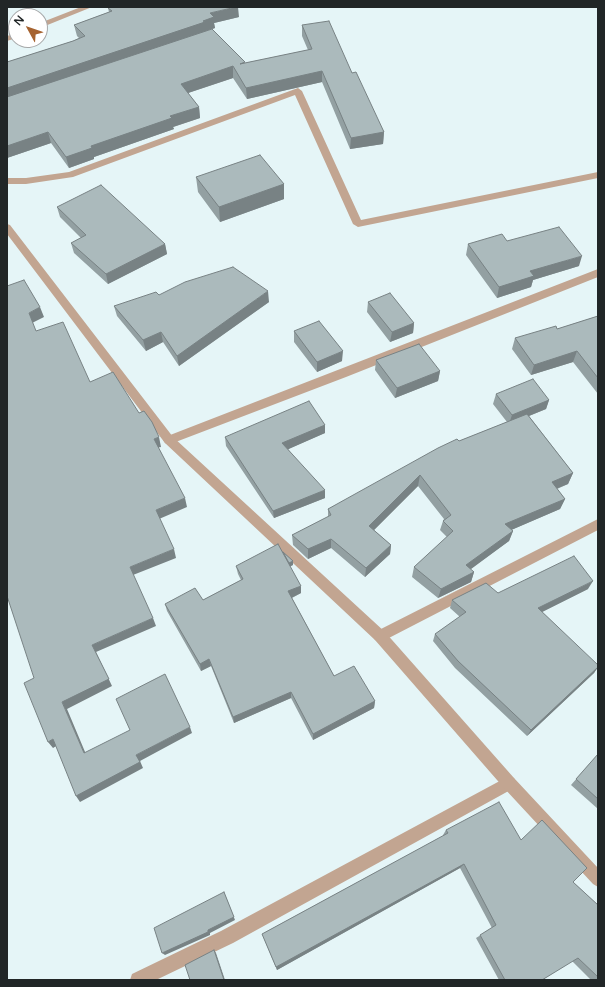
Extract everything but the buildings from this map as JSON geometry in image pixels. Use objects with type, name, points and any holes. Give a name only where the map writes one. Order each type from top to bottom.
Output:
[{"type":"street","points":[[48,23],[88,7]]},
{"type":"street","points":[[7,181],[26,181],[70,175],[298,91],[358,224],[598,175]]},
{"type":"street","points":[[7,227],[169,440],[380,636],[509,783],[598,879]]},
{"type":"street","points":[[169,440],[342,374],[598,273]]},
{"type":"street","points":[[380,636],[598,524]]},
{"type":"street","points":[[138,980],[227,937],[509,783]]}]
